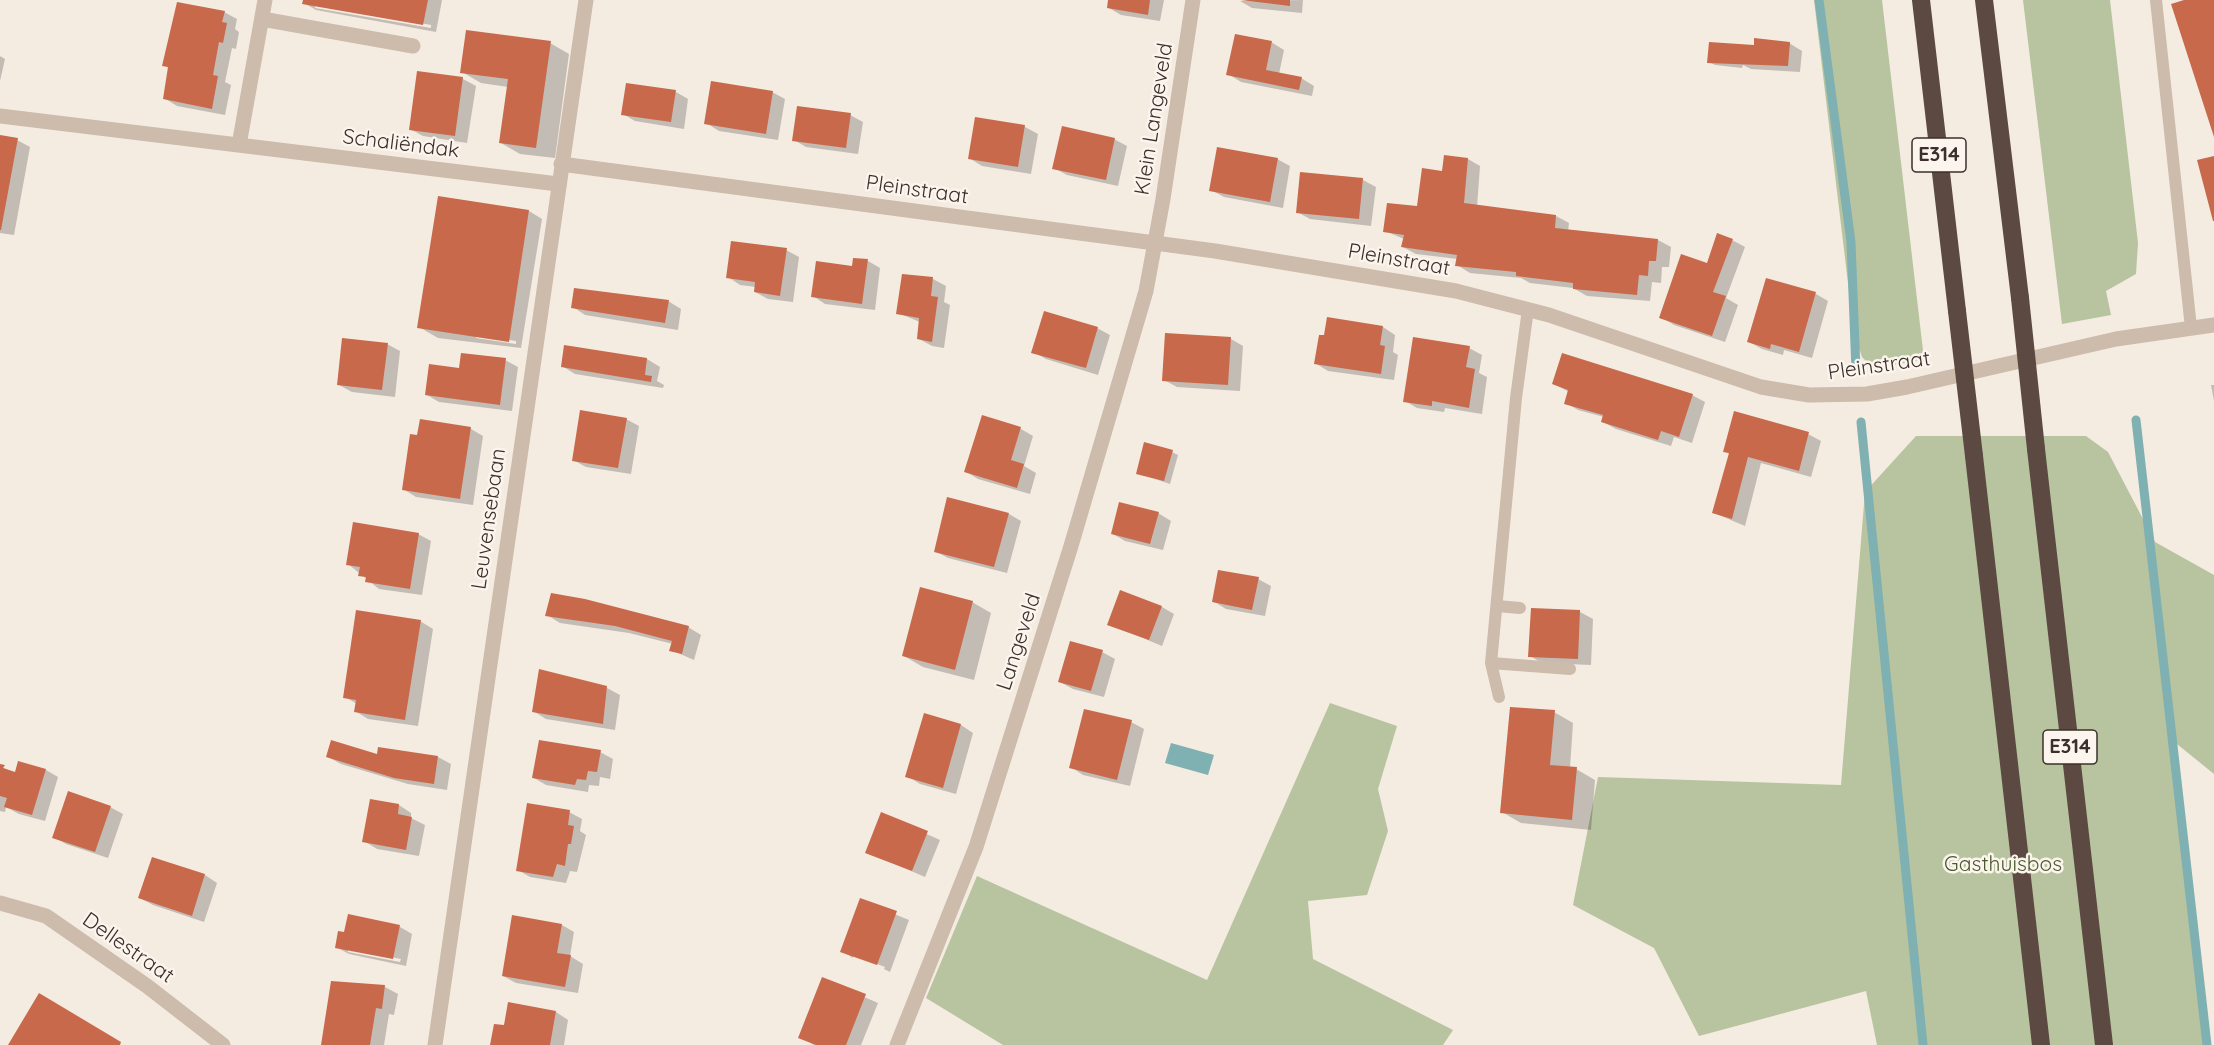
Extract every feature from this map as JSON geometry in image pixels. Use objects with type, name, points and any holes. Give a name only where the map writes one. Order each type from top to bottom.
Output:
[{"type":"highway","name":"E314","points":[[1921,0],[2041,1045]]},
{"type":"highway","name":"E314","points":[[1984,0],[2104,1045]]},
{"type":"street","points":[[239,145],[265,0]]},
{"type":"street","name":"Leuvensebaan","points":[[435,1045],[586,0]]},
{"type":"street","name":"Klein Langeveld","points":[[1155,243],[1193,0]]},
{"type":"street","points":[[262,20],[413,45]]},
{"type":"street","name":"Schaliëndak","points":[[0,116],[558,184]]},
{"type":"street","name":"Pleinstraat","points":[[561,164],[1155,243],[1456,291],[1528,309],[1630,341],[1761,387],[1809,395],[1867,394],[2116,339],[2214,325]]},
{"type":"street","name":"Langeveld","points":[[897,1045],[976,847],[1071,546],[1146,291],[1155,243]]},
{"type":"street","name":"Dellestraat","points":[[0,903],[46,916],[147,986],[224,1045]]},
{"type":"lane","points":[[2157,0],[2191,328]]},
{"type":"lane","points":[[1499,697],[1491,663],[1516,398],[1528,309]]},
{"type":"lane","points":[[1497,606],[1520,608]]},
{"type":"lane","points":[[1491,663],[1570,669]]},
{"type":"green space","points":[[1814,0],[1882,0],[1924,359],[1874,369],[1862,357],[1854,333]]},
{"type":"green space","points":[[2023,0],[2110,0],[2138,243],[2136,274],[2106,291],[2111,315],[2062,324]]},
{"type":"green space","name":"Gasthuisbos","points":[[1916,436],[2086,436],[2108,452],[2155,542],[2214,575],[2214,774],[2172,740],[2207,1045],[1877,1045],[1866,991],[1699,1036],[1654,948],[1573,905],[1598,777],[1841,785],[1865,492]]},
{"type":"green space","points":[[1330,703],[1397,726],[1378,789],[1388,831],[1367,895],[1308,901],[1313,959],[1453,1030],[1443,1045],[1003,1045],[926,998],[977,876],[1207,980]]},
{"type":"water","points":[[1171,743],[1214,755],[1208,775],[1165,763]]},
{"type":"building","points":[[303,0],[428,0],[423,25],[302,4]]},
{"type":"building","points":[[1108,0],[1150,0],[1148,15],[1107,8]]},
{"type":"building","points":[[1241,0],[1290,0],[1290,6]]},
{"type":"building","points":[[2184,0],[2214,0],[2214,137],[2171,4]]},
{"type":"building","points":[[177,2],[225,11],[222,22],[227,23],[223,43],[219,42],[213,75],[218,76],[212,109],[163,99],[168,67],[162,66]]},
{"type":"building","points":[[466,30],[551,41],[536,148],[499,143],[508,79],[460,73]]},
{"type":"building","points":[[1235,34],[1272,41],[1266,70],[1302,77],[1299,90],[1226,75]]},
{"type":"building","points":[[1754,38],[1790,42],[1788,66],[1707,63],[1709,42],[1754,45]]},
{"type":"building","points":[[417,71],[463,77],[455,136],[409,130]]},
{"type":"building","points":[[711,81],[773,91],[766,134],[704,124]]},
{"type":"building","points":[[626,83],[676,90],[671,122],[621,115]]},
{"type":"building","points":[[797,106],[851,113],[846,148],[792,141]]},
{"type":"building","points":[[975,117],[1025,125],[1018,167],[968,159]]},
{"type":"building","points":[[1062,126],[1115,138],[1106,180],[1052,169]]},
{"type":"building","points":[[0,135],[18,138],[1,230],[0,230]]},
{"type":"building","points":[[1217,147],[1278,158],[1270,202],[1209,191]]},
{"type":"building","points":[[1444,155],[1468,158],[1464,203],[1556,215],[1555,228],[1658,239],[1656,261],[1649,261],[1648,276],[1639,275],[1637,295],[1573,289],[1573,283],[1516,276],[1516,272],[1455,266],[1457,255],[1401,247],[1404,235],[1383,232],[1387,203],[1417,206],[1422,168],[1442,171]]},
{"type":"building","points":[[2214,156],[2214,221],[2213,221],[2197,160]]},
{"type":"building","points":[[1300,172],[1363,178],[1359,219],[1296,213]]},
{"type":"building","points":[[438,196],[529,210],[509,342],[417,328]]},
{"type":"building","points":[[1717,233],[1733,239],[1713,292],[1726,296],[1712,336],[1659,318],[1681,254],[1707,263]]},
{"type":"building","points":[[731,241],[787,248],[780,296],[754,292],[755,282],[726,278]]},
{"type":"building","points":[[853,258],[868,259],[862,304],[811,297],[816,261],[852,266]]},
{"type":"building","points":[[902,274],[933,277],[931,296],[938,297],[932,342],[917,339],[919,318],[896,314]]},
{"type":"building","points":[[1766,278],[1816,292],[1799,352],[1771,344],[1770,349],[1747,342]]},
{"type":"building","points":[[574,288],[669,300],[665,323],[571,308]]},
{"type":"building","points":[[1044,311],[1098,327],[1086,368],[1031,353]]},
{"type":"building","points":[[1327,317],[1383,326],[1380,345],[1385,346],[1381,374],[1314,364],[1319,335],[1324,335]]},
{"type":"building","points":[[1165,333],[1231,337],[1228,385],[1162,381]]},
{"type":"building","points":[[1413,337],[1470,346],[1466,367],[1475,369],[1469,408],[1432,401],[1432,406],[1403,402]]},
{"type":"building","points":[[342,338],[388,343],[382,390],[337,385]]},
{"type":"building","points":[[564,345],[647,358],[645,375],[652,376],[651,382],[561,367]]},
{"type":"building","points":[[461,353],[506,358],[500,405],[425,395],[429,364],[459,368]]},
{"type":"building","points":[[1562,353],[1693,394],[1679,437],[1661,431],[1658,440],[1601,422],[1603,415],[1564,404],[1568,390],[1552,384]]},
{"type":"building","points":[[580,410],[627,418],[618,468],[572,461]]},
{"type":"building","points":[[1734,411],[1809,432],[1799,471],[1748,457],[1732,519],[1712,513],[1729,453],[1723,452]]},
{"type":"building","points":[[982,415],[1021,427],[1011,460],[1024,464],[1017,488],[964,472]]},
{"type":"building","points":[[420,419],[471,427],[460,499],[402,490],[410,434],[417,435]]},
{"type":"building","points":[[1144,442],[1173,450],[1164,481],[1136,474]]},
{"type":"building","points":[[947,497],[1009,513],[994,567],[934,552]]},
{"type":"building","points":[[1119,502],[1159,512],[1150,544],[1111,534]]},
{"type":"building","points":[[353,522],[419,533],[410,589],[365,582],[366,577],[358,576],[360,567],[346,565]]},
{"type":"building","points":[[1218,570],[1259,577],[1252,610],[1212,602]]},
{"type":"building","points":[[920,587],[973,601],[955,670],[902,656]]},
{"type":"building","points":[[1120,590],[1162,606],[1149,640],[1107,625]]},
{"type":"building","points":[[551,593],[585,599],[689,626],[682,654],[669,651],[672,641],[615,626],[545,616]]},
{"type":"building","points":[[1531,608],[1580,610],[1578,659],[1528,657]]},
{"type":"building","points":[[356,610],[421,620],[405,720],[354,712],[356,700],[343,698]]},
{"type":"building","points":[[1070,641],[1103,650],[1091,691],[1058,682]]},
{"type":"building","points":[[539,669],[607,686],[603,724],[532,712]]},
{"type":"building","points":[[1510,707],[1555,710],[1550,765],[1577,767],[1572,820],[1500,813]]},
{"type":"building","points":[[1084,709],[1132,720],[1117,780],[1069,768]]},
{"type":"building","points":[[924,713],[961,724],[943,788],[905,777]]},
{"type":"building","points":[[331,740],[377,754],[378,747],[438,756],[434,784],[394,778],[326,757]]},
{"type":"building","points":[[539,740],[601,750],[597,772],[588,771],[586,780],[577,779],[575,785],[532,778]]},
{"type":"building","points":[[18,761],[46,769],[32,815],[4,807],[7,798],[0,796],[0,764],[5,765],[3,768],[15,772]]},
{"type":"building","points":[[68,791],[111,806],[95,852],[52,838]]},
{"type":"building","points":[[370,799],[399,804],[398,814],[412,817],[406,850],[362,842]]},
{"type":"building","points":[[527,803],[570,810],[568,825],[574,826],[571,844],[568,844],[565,866],[557,864],[553,877],[516,871]]},
{"type":"building","points":[[881,812],[928,831],[912,871],[865,853]]},
{"type":"building","points":[[152,857],[205,874],[192,916],[138,898]]},
{"type":"building","points":[[860,898],[897,911],[877,965],[840,952]]},
{"type":"building","points":[[348,914],[400,925],[393,959],[335,948],[338,931],[344,932]]},
{"type":"building","points":[[512,915],[562,924],[557,953],[571,955],[565,987],[502,976]]},
{"type":"building","points":[[822,977],[866,994],[846,1045],[816,1045],[798,1038]]},
{"type":"building","points":[[331,981],[385,985],[382,1009],[376,1008],[370,1045],[321,1045]]},
{"type":"building","points":[[39,993],[121,1042],[120,1045],[8,1045]]},
{"type":"building","points":[[508,1002],[556,1011],[550,1045],[490,1045],[494,1024],[504,1025]]},
{"type":"waterway","points":[[1819,0],[1851,242],[1856,371]]},
{"type":"waterway","points":[[2136,420],[2207,1045]]},
{"type":"waterway","points":[[1861,422],[1923,1045]]}]
